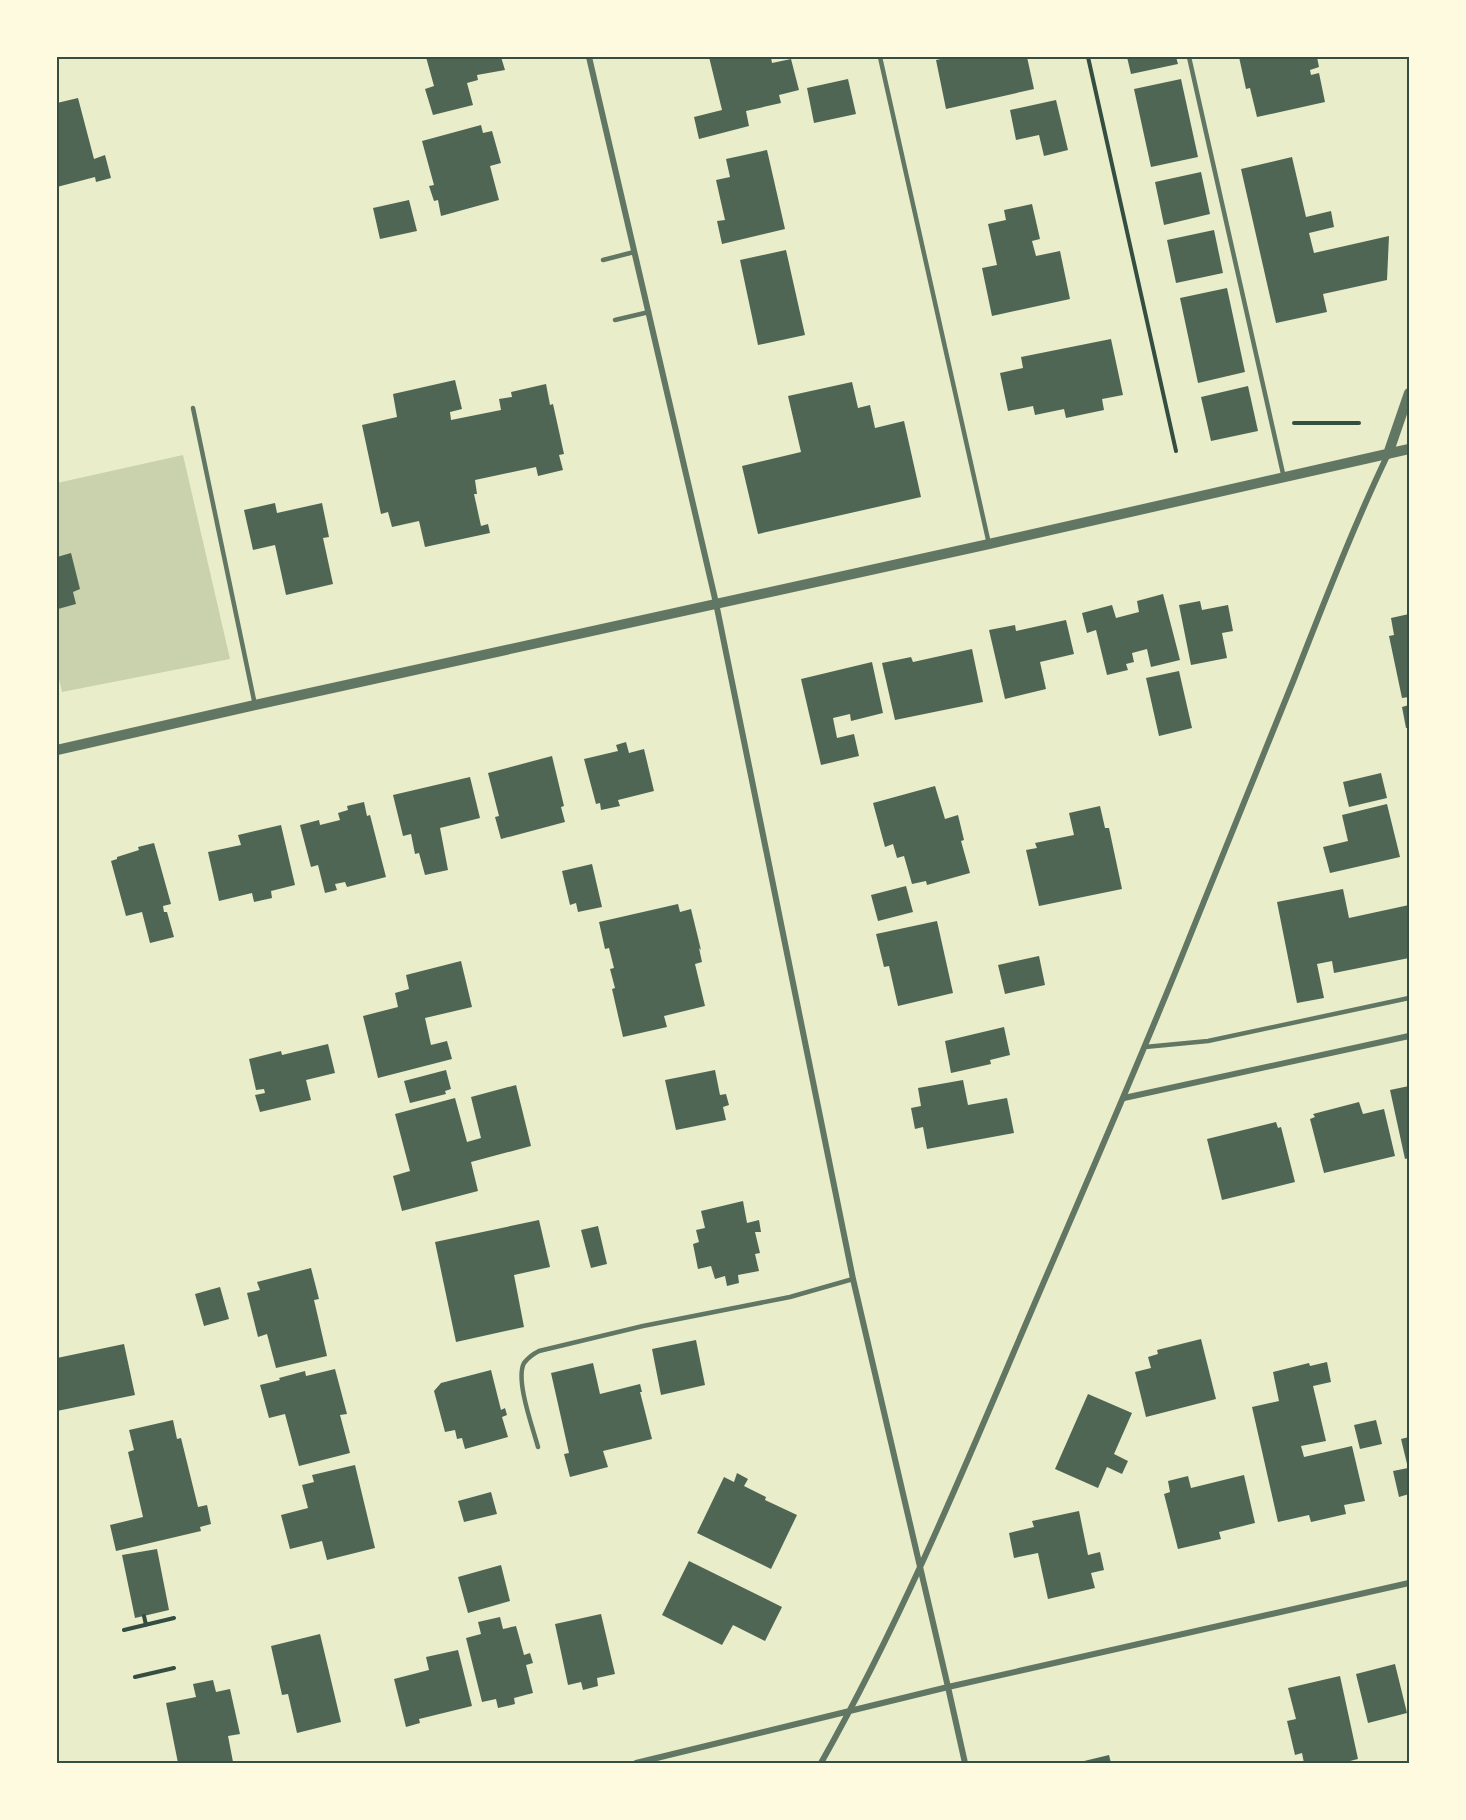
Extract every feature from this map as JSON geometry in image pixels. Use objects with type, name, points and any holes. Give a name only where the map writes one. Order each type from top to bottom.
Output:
[{"type":"street","points":[[589,57],[716,603],[853,1279],[965,1763]]},
{"type":"street","points":[[821,1763],[850,1712],[920,1568],[1124,1098],[1364,504],[1388,454],[1409,393]]},
{"type":"street","points":[[57,750],[1409,449]]},
{"type":"street","points":[[1124,1098],[1409,1036]]},
{"type":"street","points":[[636,1763],[948,1687],[1409,1583]]},
{"type":"lane","points":[[880,57],[989,544]]},
{"type":"lane","points":[[1189,57],[1284,478]]},
{"type":"lane","points":[[603,260],[634,252]]},
{"type":"lane","points":[[615,320],[649,312]]},
{"type":"lane","points":[[193,408],[255,705]]},
{"type":"lane","points":[[1145,1047],[1208,1041],[1409,998]]},
{"type":"lane","points":[[538,1447],[521,1374],[524,1364],[539,1351],[643,1326],[790,1297],[853,1279]]},
{"type":"path","points":[[1088,57],[1176,451]]},
{"type":"path","points":[[1287,425],[1299,422],[1359,423]]},
{"type":"path","points":[[144,1616],[146,1625]]},
{"type":"path","points":[[124,1630],[174,1617]]},
{"type":"path","points":[[135,1677],[174,1668]]},
{"type":"green space","points":[[183,455],[230,659],[62,692],[57,670],[57,483]]},
{"type":"building","points":[[426,57],[501,57],[505,70],[477,75],[478,80],[467,83],[473,105],[433,115],[425,89],[434,86]]},
{"type":"building","points":[[709,57],[771,57],[772,63],[791,59],[799,90],[779,95],[781,103],[746,111],[749,126],[699,139],[694,117],[722,110]]},
{"type":"building","points":[[950,57],[1027,57],[1034,89],[946,109],[936,60]]},
{"type":"building","points":[[1127,57],[1176,57],[1178,64],[1131,74]]},
{"type":"building","points":[[1239,57],[1317,57],[1319,67],[1310,70],[1311,75],[1319,73],[1325,102],[1257,117],[1250,88],[1246,89]]},
{"type":"building","points":[[848,79],[856,114],[814,123],[807,88]]},
{"type":"building","points":[[1181,79],[1198,157],[1151,167],[1134,89]]},
{"type":"building","points":[[78,98],[94,159],[105,155],[111,178],[96,182],[95,177],[57,187],[57,103]]},
{"type":"building","points":[[1056,100],[1068,150],[1044,156],[1039,135],[1016,140],[1010,110]]},
{"type":"building","points":[[481,125],[483,133],[492,131],[501,163],[490,166],[499,200],[441,216],[438,200],[434,201],[429,186],[434,185],[422,141]]},
{"type":"building","points":[[767,150],[785,229],[722,244],[717,221],[725,220],[716,180],[730,177],[726,159]]},
{"type":"building","points":[[1292,157],[1306,217],[1331,211],[1334,227],[1309,233],[1314,253],[1389,236],[1387,280],[1323,294],[1327,312],[1276,323],[1241,169]]},
{"type":"building","points":[[1201,172],[1210,214],[1164,225],[1155,182]]},
{"type":"building","points":[[409,200],[417,231],[380,239],[373,208]]},
{"type":"building","points":[[1032,204],[1040,239],[1032,241],[1036,256],[1060,251],[1070,299],[992,316],[982,268],[997,265],[988,224],[1006,220],[1004,210]]},
{"type":"building","points":[[1214,230],[1223,273],[1176,283],[1167,240]]},
{"type":"building","points":[[786,250],[805,335],[758,345],[740,260]]},
{"type":"building","points":[[1227,288],[1245,372],[1198,383],[1180,298]]},
{"type":"building","points":[[1111,339],[1123,395],[1102,399],[1104,410],[1066,418],[1064,409],[1035,415],[1033,406],[1008,411],[1000,373],[1023,368],[1021,357]]},
{"type":"building","points":[[455,380],[462,409],[450,412],[451,420],[501,410],[499,399],[512,397],[511,392],[546,384],[564,454],[559,455],[563,470],[538,476],[536,467],[475,480],[477,494],[474,494],[481,526],[488,524],[490,533],[425,547],[419,521],[392,527],[388,512],[381,514],[362,425],[397,417],[393,394]]},
{"type":"building","points":[[852,382],[858,408],[870,405],[875,428],[904,421],[921,497],[758,534],[742,466],[801,452],[788,396]]},
{"type":"building","points":[[1248,386],[1258,431],[1211,441],[1201,397]]},
{"type":"building","points":[[275,503],[277,513],[322,503],[329,537],[323,538],[333,584],[286,595],[275,545],[253,550],[244,510]]},
{"type":"building","points":[[71,553],[80,589],[73,592],[76,604],[58,609],[57,557]]},
{"type":"building","points":[[1163,594],[1180,660],[1151,667],[1147,649],[1132,653],[1134,662],[1126,664],[1128,670],[1107,675],[1096,630],[1087,633],[1082,613],[1112,605],[1116,618],[1139,612],[1137,601]]},
{"type":"building","points":[[1200,601],[1202,610],[1228,605],[1233,631],[1222,633],[1227,658],[1191,665],[1179,605]]},
{"type":"building","points":[[1409,614],[1409,697],[1402,698],[1389,636],[1394,635],[1391,618]]},
{"type":"building","points":[[1066,620],[1074,654],[1040,662],[1046,689],[1005,699],[989,630],[1015,625],[1016,631]]},
{"type":"building","points":[[972,649],[983,702],[895,720],[882,663],[911,657],[913,662]]},
{"type":"building","points":[[872,662],[883,713],[851,721],[850,714],[833,718],[837,738],[854,734],[859,756],[821,765],[801,679]]},
{"type":"building","points":[[1179,671],[1192,728],[1159,736],[1146,678]]},
{"type":"building","points":[[1409,705],[1409,728],[1406,728],[1402,707]]},
{"type":"building","points":[[626,742],[629,753],[644,749],[654,791],[618,800],[620,806],[601,810],[600,803],[596,804],[584,759],[618,751],[616,745]]},
{"type":"building","points":[[552,756],[564,806],[561,807],[565,822],[501,839],[495,817],[499,816],[488,773]]},
{"type":"building","points":[[1381,773],[1387,798],[1349,807],[1343,782]]},
{"type":"building","points":[[470,777],[480,818],[440,828],[448,870],[425,875],[419,853],[415,854],[411,834],[403,836],[393,795]]},
{"type":"building","points":[[935,786],[945,819],[958,815],[964,840],[961,841],[970,873],[927,885],[926,881],[912,884],[904,856],[897,858],[893,844],[885,847],[873,803]]},
{"type":"building","points":[[364,802],[367,816],[370,815],[386,877],[347,887],[345,882],[335,884],[337,890],[325,893],[318,865],[311,867],[300,825],[319,820],[320,825],[340,820],[338,813],[348,810],[347,806]]},
{"type":"building","points":[[1387,804],[1400,857],[1330,873],[1323,847],[1348,841],[1342,815]]},
{"type":"building","points":[[1100,806],[1105,828],[1109,828],[1122,889],[1039,906],[1026,850],[1037,848],[1035,843],[1074,835],[1069,813]]},
{"type":"building","points":[[281,825],[295,885],[271,891],[272,898],[254,902],[252,893],[219,901],[208,852],[241,845],[238,835]]},
{"type":"building","points":[[154,843],[171,904],[163,906],[164,912],[167,912],[174,937],[150,943],[142,912],[126,916],[111,861],[139,850],[138,847]]},
{"type":"building","points":[[592,864],[602,907],[578,912],[576,903],[570,905],[562,871]]},
{"type":"building","points":[[906,886],[913,912],[878,921],[871,895]]},
{"type":"building","points":[[1343,889],[1349,918],[1409,905],[1409,958],[1334,973],[1332,961],[1317,964],[1324,998],[1297,1003],[1277,902]]},
{"type":"building","points":[[678,904],[680,912],[691,909],[701,950],[699,948],[702,962],[695,964],[705,1006],[664,1016],[667,1027],[623,1037],[612,989],[615,988],[610,969],[614,968],[609,948],[605,949],[599,922]]},
{"type":"building","points":[[937,921],[953,993],[898,1006],[889,966],[884,967],[876,934]]},
{"type":"building","points":[[1039,956],[1045,985],[1005,994],[998,965]]},
{"type":"building","points":[[461,961],[472,1007],[425,1018],[431,1045],[447,1041],[452,1059],[378,1078],[363,1016],[398,1007],[395,993],[409,989],[406,975]]},
{"type":"building","points":[[1004,1027],[1010,1055],[990,1060],[991,1064],[951,1073],[945,1041]]},
{"type":"building","points":[[328,1044],[335,1073],[306,1080],[311,1100],[260,1112],[255,1095],[265,1093],[264,1089],[256,1090],[249,1059],[281,1051],[282,1055]]},
{"type":"building","points":[[446,1070],[451,1089],[445,1091],[446,1094],[410,1103],[404,1081]]},
{"type":"building","points":[[715,1070],[720,1095],[726,1094],[729,1105],[723,1107],[726,1120],[676,1130],[665,1080]]},
{"type":"building","points":[[963,1080],[968,1105],[1007,1098],[1014,1133],[927,1149],[923,1127],[915,1129],[911,1108],[921,1106],[918,1088]]},
{"type":"building","points":[[516,1085],[531,1146],[471,1162],[478,1191],[402,1211],[393,1176],[410,1171],[395,1114],[455,1098],[467,1142],[481,1138],[471,1097]]},
{"type":"building","points":[[1409,1086],[1409,1158],[1405,1159],[1390,1090]]},
{"type":"building","points":[[1359,1102],[1363,1114],[1384,1109],[1395,1156],[1324,1173],[1310,1119],[1315,1117],[1313,1114]]},
{"type":"building","points":[[1276,1122],[1278,1128],[1281,1127],[1295,1182],[1222,1200],[1207,1139]]},
{"type":"building","points":[[743,1201],[747,1223],[759,1220],[761,1232],[755,1232],[760,1253],[755,1254],[759,1271],[738,1275],[739,1283],[727,1286],[725,1276],[715,1279],[711,1266],[698,1269],[693,1244],[699,1242],[696,1230],[705,1228],[701,1211]]},
{"type":"building","points":[[539,1220],[550,1267],[514,1275],[524,1327],[456,1342],[435,1242]]},
{"type":"building","points":[[598,1226],[607,1264],[591,1268],[581,1230]]},
{"type":"building","points":[[311,1268],[319,1299],[314,1300],[327,1356],[276,1368],[267,1334],[258,1337],[247,1293],[260,1290],[257,1282]]},
{"type":"building","points":[[220,1287],[229,1319],[204,1326],[195,1294]]},
{"type":"building","points":[[1201,1339],[1216,1399],[1146,1417],[1135,1372],[1151,1368],[1148,1357],[1158,1354],[1157,1350]]},
{"type":"building","points":[[696,1340],[705,1385],[661,1395],[652,1349]]},
{"type":"building","points":[[124,1344],[135,1395],[57,1411],[57,1358]]},
{"type":"building","points":[[1327,1362],[1331,1382],[1313,1386],[1326,1441],[1301,1446],[1304,1457],[1352,1446],[1365,1501],[1344,1505],[1346,1514],[1311,1522],[1309,1515],[1278,1522],[1252,1407],[1279,1401],[1273,1372],[1309,1363],[1310,1366]]},
{"type":"building","points":[[593,1363],[600,1394],[640,1384],[652,1439],[603,1451],[608,1467],[570,1477],[564,1454],[569,1453],[551,1373]]},
{"type":"building","points":[[335,1369],[347,1414],[340,1415],[350,1453],[299,1466],[285,1414],[269,1418],[260,1385],[305,1371],[306,1376]]},
{"type":"building","points":[[491,1370],[501,1410],[505,1408],[507,1415],[502,1417],[508,1437],[465,1449],[462,1438],[457,1439],[455,1430],[445,1432],[434,1391],[441,1383]]},
{"type":"building","points":[[1088,1394],[1132,1413],[1114,1454],[1128,1461],[1122,1474],[1107,1467],[1098,1488],[1055,1469]]},
{"type":"building","points":[[173,1420],[177,1439],[181,1438],[198,1507],[207,1505],[211,1524],[200,1527],[201,1531],[116,1551],[110,1525],[143,1517],[128,1452],[134,1450],[129,1430]]},
{"type":"building","points":[[1376,1420],[1382,1444],[1360,1449],[1354,1425]]},
{"type":"building","points":[[1409,1437],[1409,1494],[1399,1497],[1393,1471],[1408,1468],[1401,1439]]},
{"type":"building","points":[[355,1465],[375,1548],[327,1560],[322,1541],[290,1549],[281,1515],[308,1508],[302,1485],[314,1482],[312,1475]]},
{"type":"building","points":[[737,1473],[748,1479],[744,1486],[766,1497],[765,1500],[797,1515],[771,1569],[697,1533],[724,1477],[734,1482]]},
{"type":"building","points":[[1244,1475],[1255,1523],[1219,1532],[1221,1539],[1178,1549],[1164,1494],[1170,1492],[1168,1481],[1188,1476],[1191,1488]]},
{"type":"building","points":[[491,1492],[497,1514],[464,1522],[458,1501]]},
{"type":"building","points":[[1079,1511],[1088,1555],[1100,1552],[1104,1570],[1091,1573],[1095,1588],[1048,1599],[1038,1553],[1014,1558],[1009,1533],[1034,1527],[1032,1521]]},
{"type":"building","points":[[157,1549],[169,1610],[135,1618],[122,1555]]},
{"type":"building","points":[[689,1561],[782,1607],[765,1641],[733,1625],[722,1645],[662,1615]]},
{"type":"building","points":[[501,1565],[510,1601],[468,1613],[458,1577]]},
{"type":"building","points":[[601,1614],[615,1674],[597,1678],[598,1686],[583,1690],[581,1682],[568,1685],[555,1624]]},
{"type":"building","points":[[500,1617],[503,1629],[516,1626],[524,1655],[530,1653],[533,1663],[526,1665],[533,1693],[514,1698],[515,1704],[498,1708],[496,1699],[482,1702],[466,1638],[481,1634],[478,1622]]},
{"type":"building","points":[[320,1634],[341,1722],[297,1733],[288,1694],[282,1695],[271,1646]]},
{"type":"building","points":[[458,1650],[472,1706],[419,1719],[420,1723],[406,1727],[394,1679],[429,1670],[426,1657]]},
{"type":"building","points":[[1395,1664],[1407,1713],[1368,1723],[1356,1674]]},
{"type":"building","points":[[1340,1676],[1358,1759],[1342,1763],[1304,1763],[1302,1753],[1295,1755],[1287,1721],[1296,1719],[1288,1688]]},
{"type":"building","points":[[213,1680],[216,1692],[230,1689],[240,1734],[228,1736],[233,1762],[178,1763],[166,1703],[196,1697],[193,1684]]},
{"type":"building","points":[[1109,1755],[1111,1763],[1080,1763],[1080,1762]]}]
